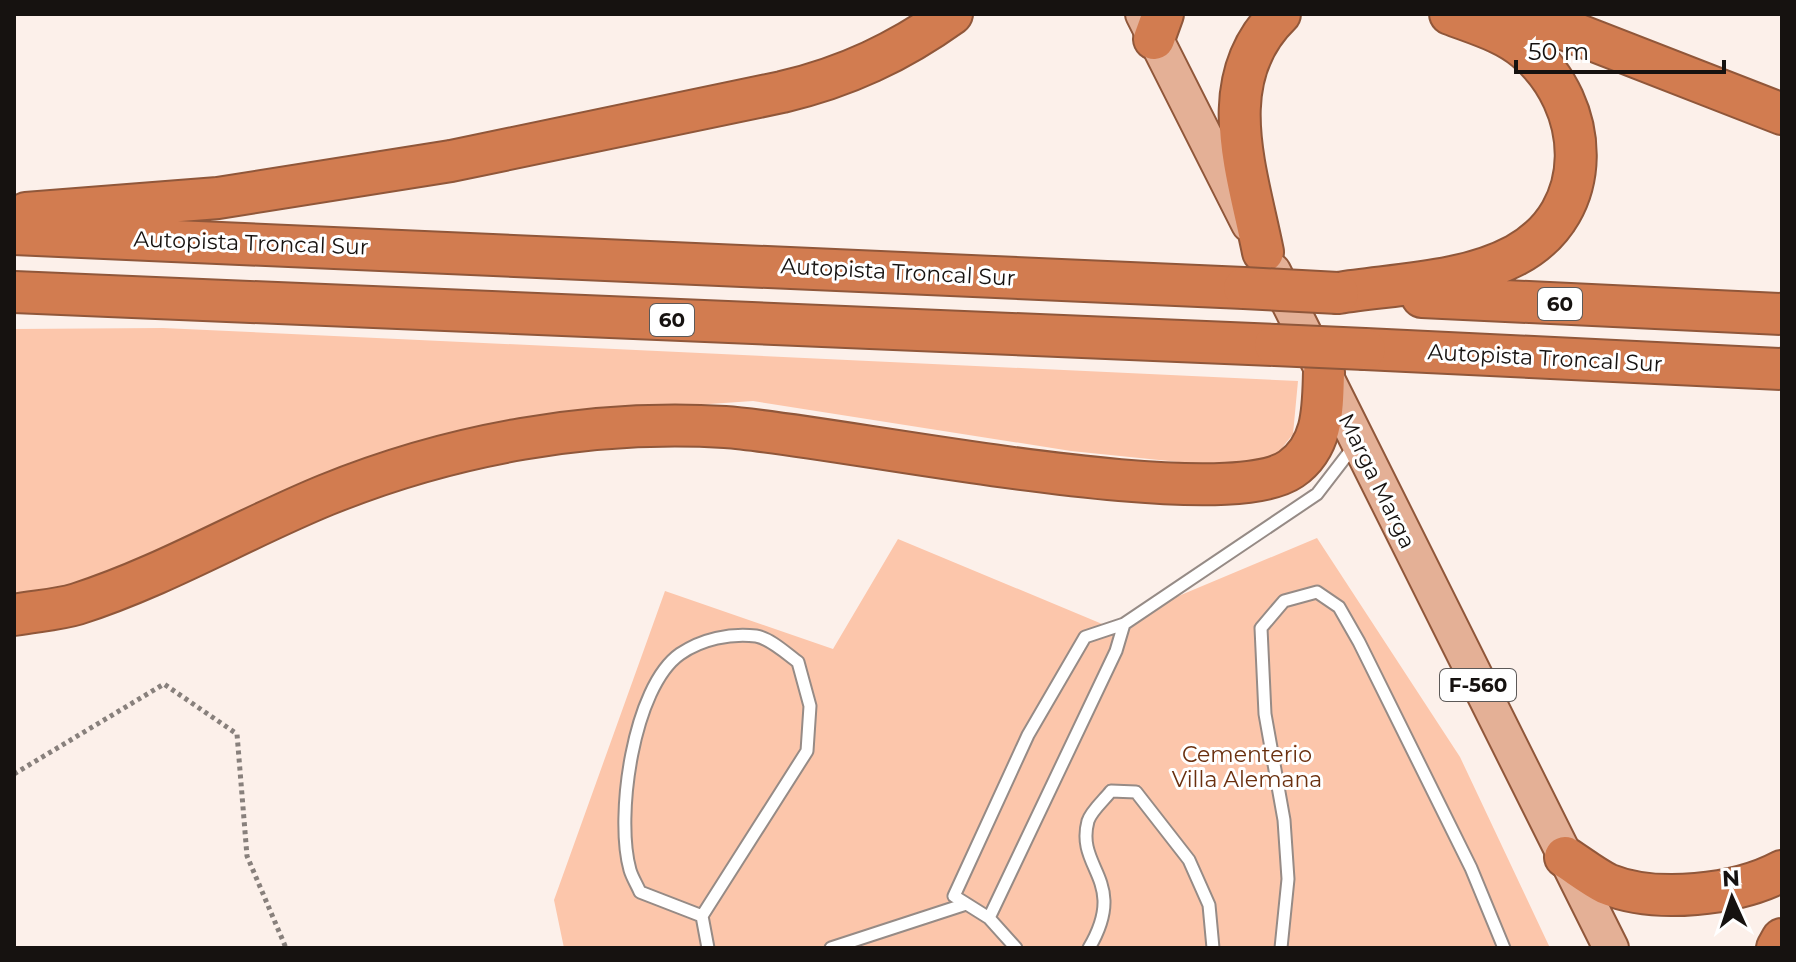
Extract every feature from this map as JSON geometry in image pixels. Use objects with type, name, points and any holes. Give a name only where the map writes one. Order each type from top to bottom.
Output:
[{"type":"highway","points":[[14,214],[218,198],[420,166],[782,92],[818,83],[889,55],[952,14]]},
{"type":"highway","points":[[1263,252],[1244,153],[1238,98],[1240,79],[1255,42],[1280,14]]},
{"type":"highway","points":[[1338,293],[1487,269],[1534,244],[1560,214],[1569,196],[1575,177],[1577,137],[1559,88],[1537,60],[1510,38],[1450,14]]},
{"type":"highway","points":[[1525,14],[1782,114]]},
{"type":"highway","name":"Autopista Troncal Sur","points":[[14,234],[1782,314]]},
{"type":"highway","name":"Autopista Troncal Sur","points":[[14,292],[1782,369]]},
{"type":"highway","points":[[14,309],[69,294]]},
{"type":"highway","points":[[1694,364],[1782,385]]},
{"type":"highway","points":[[14,615],[75,604],[186,561],[327,495],[381,475],[491,445],[606,429],[707,427],[779,431],[992,465],[1174,484],[1266,480],[1300,462],[1316,441],[1323,416],[1324,372]]},
{"type":"highway","points":[[1565,857],[1608,884],[1651,893],[1709,894],[1765,880],[1782,871]]},
{"type":"highway","points":[[1777,948],[1782,939]]},
{"type":"main road","name":"Marga Marga","points":[[1153,22],[1391,512],[1611,948]]},
{"type":"lane","points":[[1016,948],[989,918],[954,896],[1028,735],[1085,637],[1124,624],[1317,494],[1357,442]]},
{"type":"lane","points":[[1265,948],[1280,947],[1288,879],[1284,820],[1265,714],[1261,628],[1284,601],[1317,592],[1339,607],[1359,642],[1471,868],[1504,948]]},
{"type":"lane","points":[[989,918],[1116,651],[1124,624]]},
{"type":"lane","points":[[702,916],[640,892],[630,870],[626,787],[647,704],[663,672],[678,655],[710,639],[759,636],[798,662],[810,706],[807,751],[702,916],[708,948]]},
{"type":"lane","points":[[1089,948],[1102,925],[1105,893],[1087,845],[1088,819],[1111,791],[1136,792],[1189,860],[1209,905],[1213,948]]},
{"type":"lane","points":[[831,948],[966,904]]},
{"type":"path","points":[[14,774],[164,684],[237,734],[247,856],[286,948]]},
{"type":"green space","points":[[163,328],[1298,381],[1293,434],[1275,457],[1218,466],[1071,451],[753,401],[622,410],[99,579],[14,600],[14,329]]},
{"type":"green space","name":"Cementerio Villa Alemana","points":[[1317,538],[1460,757],[1550,948],[564,948],[554,900],[665,591],[833,649],[898,539],[1107,626]]}]
